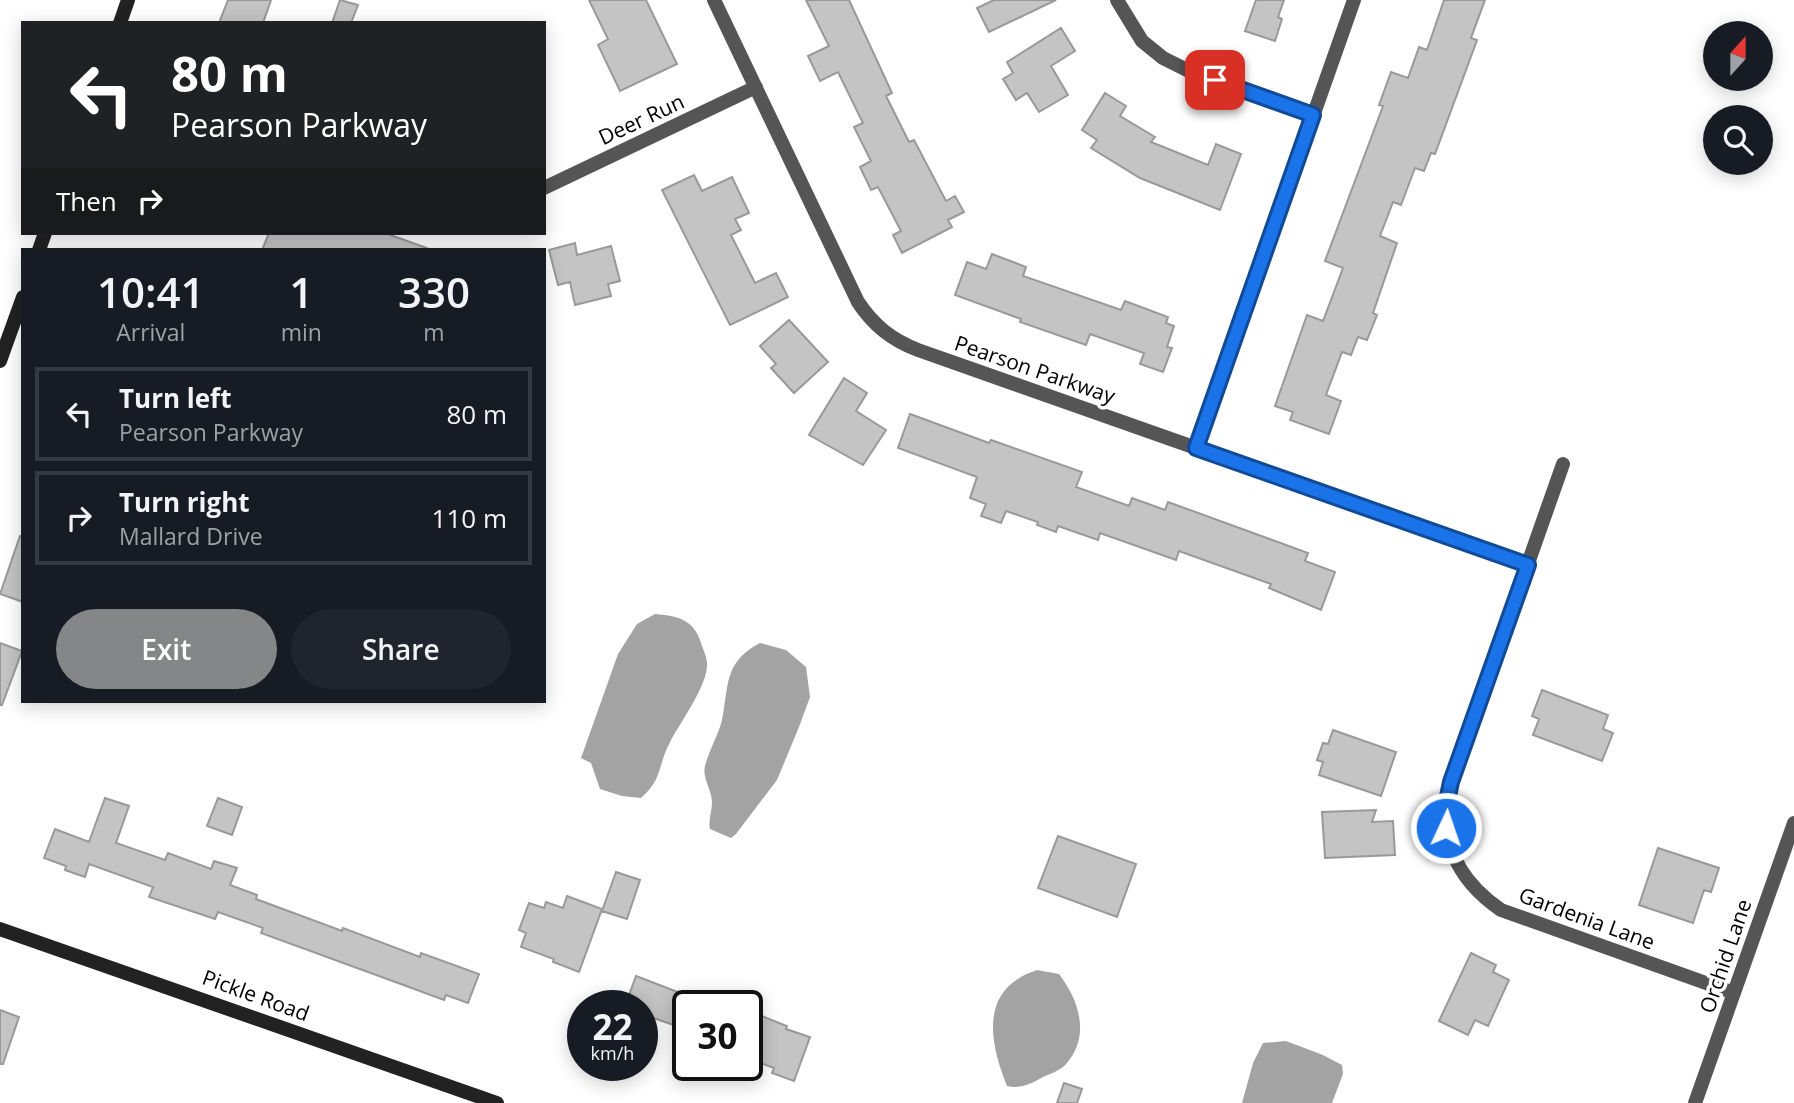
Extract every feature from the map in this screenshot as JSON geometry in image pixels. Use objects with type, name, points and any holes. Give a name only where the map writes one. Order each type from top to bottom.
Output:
[{"type":"street","points":[[121,21],[128,0]]},
{"type":"street","name":"Pearson Parkway","points":[[714,0],[858,302],[883,332],[894,340],[1528,565]]},
{"type":"street","points":[[1117,0],[1138,36],[1163,58],[1191,72],[1313,115]]},
{"type":"street","points":[[1196,448],[1354,0]]},
{"type":"street","name":"Deer Run","points":[[546,187],[756,87]]},
{"type":"street","points":[[0,361],[21,303]]},
{"type":"street","points":[[1528,565],[1563,464]]},
{"type":"street","name":"Gardenia Lane","points":[[1528,565],[1449,789],[1445,811],[1451,849],[1469,881],[1501,910],[1734,993]]},
{"type":"street","name":"Orchid Lane","points":[[1695,1103],[1794,823]]},
{"type":"street","name":"Pickle Road","points":[[0,929],[496,1103]]},
{"type":"shaded area","points":[[655,614],[684,620],[694,629],[706,656],[706,673],[698,693],[666,750],[653,784],[641,798],[622,796],[600,789],[591,763],[581,758],[618,654],[637,624]]},
{"type":"shaded area","points":[[760,643],[786,650],[806,667],[810,697],[777,780],[731,838],[710,829],[712,802],[705,766],[722,720],[734,666],[748,650]]},
{"type":"shaded area","points":[[1037,970],[1059,974],[1066,984],[1077,1007],[1080,1030],[1078,1042],[1074,1053],[1058,1070],[1026,1085],[1007,1086],[996,1052],[993,1018],[997,1003],[1005,990],[1018,979]]},
{"type":"shaded area","points":[[1286,1041],[1342,1065],[1343,1074],[1332,1103],[1242,1103],[1253,1063],[1263,1043]]},
{"type":"building","points":[[228,0],[271,0],[264,21],[220,21]]},
{"type":"building","points":[[340,0],[358,5],[352,21],[333,21]]},
{"type":"building","points":[[589,0],[646,0],[677,64],[620,91],[598,45],[608,39]]},
{"type":"building","points":[[806,0],[849,0],[892,93],[886,96],[909,142],[914,140],[946,201],[955,196],[964,212],[948,220],[952,227],[902,253],[893,235],[901,231],[878,187],[871,190],[860,167],[871,161],[854,127],[863,123],[838,72],[820,81],[808,56],[829,46]]},
{"type":"building","points":[[994,0],[1056,0],[989,32],[977,8]]},
{"type":"building","points":[[1256,0],[1284,0],[1278,17],[1282,19],[1275,41],[1245,31]]},
{"type":"building","points":[[1444,0],[1485,0],[1471,38],[1477,40],[1435,154],[1431,153],[1424,171],[1415,168],[1401,205],[1393,202],[1380,236],[1397,243],[1373,313],[1377,315],[1367,340],[1358,337],[1351,355],[1342,352],[1326,395],[1341,401],[1329,434],[1290,420],[1293,412],[1275,406],[1307,315],[1323,321],[1343,268],[1325,261],[1383,106],[1379,105],[1391,72],[1408,78],[1419,47],[1427,50]]},
{"type":"building","points":[[1061,28],[1075,51],[1051,66],[1068,95],[1039,112],[1027,93],[1016,100],[1003,79],[1013,73],[1007,62]]},
{"type":"building","points":[[1105,93],[1126,106],[1120,116],[1155,137],[1151,142],[1208,165],[1216,144],[1241,154],[1220,210],[1140,178],[1091,148],[1097,140],[1082,130]]},
{"type":"building","points":[[694,175],[702,191],[732,177],[749,213],[735,219],[741,230],[731,235],[755,283],[776,273],[788,297],[730,325],[662,190]]},
{"type":"building","points":[[268,235],[391,235],[427,248],[263,248]]},
{"type":"building","points":[[575,243],[577,255],[611,246],[620,281],[608,284],[611,296],[575,305],[570,282],[558,285],[549,250]]},
{"type":"building","points":[[992,254],[1026,267],[1023,276],[1121,310],[1125,301],[1168,317],[1166,323],[1174,326],[1167,347],[1172,348],[1163,372],[1140,364],[1144,353],[1090,334],[1086,345],[955,295],[967,262],[986,269]]},
{"type":"building","points":[[789,320],[828,362],[794,393],[771,368],[776,364],[760,346]]},
{"type":"building","points":[[844,378],[867,393],[856,411],[886,430],[863,465],[809,435]]},
{"type":"building","points":[[910,414],[989,443],[991,440],[1082,472],[1076,487],[1129,506],[1132,498],[1165,510],[1168,502],[1308,553],[1305,561],[1335,572],[1321,610],[1269,588],[1271,584],[1179,551],[1176,560],[1100,533],[1098,540],[1058,526],[1056,532],[1037,525],[1038,522],[1006,511],[1001,523],[981,516],[986,504],[970,498],[977,477],[898,448]]},
{"type":"building","points":[[20,536],[21,536],[21,601],[0,594]]},
{"type":"building","points":[[0,643],[21,651],[21,654],[0,705]]},
{"type":"building","points":[[1542,690],[1608,715],[1603,729],[1613,733],[1602,761],[1533,735],[1539,719],[1532,716]]},
{"type":"building","points":[[1333,730],[1396,752],[1381,796],[1319,775],[1323,762],[1317,760],[1323,743],[1328,744]]},
{"type":"building","points":[[105,798],[129,806],[116,843],[165,860],[168,853],[211,869],[214,861],[237,868],[230,885],[257,895],[256,899],[342,931],[343,928],[420,957],[421,953],[479,974],[468,1003],[446,995],[444,1000],[261,933],[263,928],[218,912],[215,919],[149,897],[153,887],[89,864],[85,877],[44,858],[55,829],[89,842]]},
{"type":"building","points":[[218,798],[242,807],[232,835],[207,826]]},
{"type":"building","points":[[1376,810],[1372,822],[1393,821],[1395,855],[1325,858],[1322,812]]},
{"type":"building","points":[[1058,836],[1136,864],[1117,917],[1038,888]]},
{"type":"building","points":[[1658,848],[1719,868],[1711,892],[1704,890],[1693,923],[1639,905]]},
{"type":"building","points":[[616,872],[640,880],[627,919],[602,911]]},
{"type":"building","points":[[567,896],[602,909],[579,972],[521,947],[526,933],[519,930],[529,903],[544,908],[546,902],[563,908]]},
{"type":"building","points":[[1471,953],[1496,965],[1493,972],[1509,980],[1488,1026],[1475,1020],[1468,1035],[1439,1021]]},
{"type":"building","points":[[636,976],[672,990],[672,1024],[658,1020],[658,990],[631,990]]},
{"type":"building","points":[[0,1010],[19,1017],[3,1064],[0,1064]]},
{"type":"building","points":[[763,1017],[787,1026],[786,1029],[810,1037],[794,1081],[772,1073],[774,1068],[763,1064]]},
{"type":"building","points":[[1064,1083],[1082,1089],[1077,1103],[1057,1103]]},
{"type":"route","points":[[1215,80],[1313,115],[1196,448],[1528,565],[1451,782],[1445,811],[1446,828]]}]
